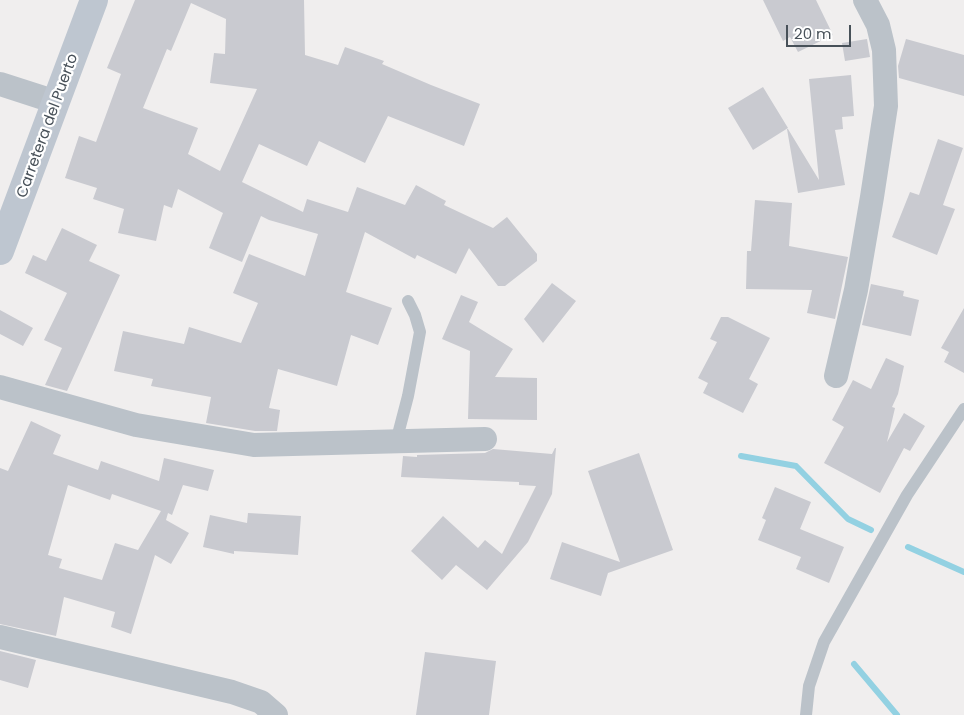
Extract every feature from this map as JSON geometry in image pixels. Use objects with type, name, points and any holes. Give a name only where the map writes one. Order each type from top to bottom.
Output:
[{"type":"main road","name":"Carretera del Puerto","points":[[0,250],[94,0]]},
{"type":"street","points":[[836,376],[856,290],[886,106],[884,50],[878,25],[865,0]]},
{"type":"street","points":[[0,84],[56,102]]},
{"type":"street","points":[[0,387],[136,425],[254,446],[485,439]]},
{"type":"street","points":[[0,636],[232,692],[261,702],[276,715]]},
{"type":"lane","points":[[396,442],[408,396],[420,332],[408,301]]},
{"type":"lane","points":[[806,715],[809,686],[824,642],[907,495],[964,409]]},
{"type":"building","points":[[135,0],[304,0],[305,55],[338,65],[345,47],[384,61],[382,64],[480,104],[464,146],[388,116],[365,163],[319,141],[307,166],[259,144],[242,182],[303,212],[307,199],[348,212],[357,187],[405,205],[416,185],[446,201],[444,205],[493,228],[507,217],[537,254],[537,261],[505,286],[498,286],[469,248],[456,274],[417,255],[415,259],[365,232],[346,292],[392,308],[378,345],[351,335],[337,386],[278,369],[269,408],[280,410],[277,431],[255,431],[206,423],[211,397],[151,386],[153,379],[114,371],[123,331],[184,344],[189,327],[241,343],[258,303],[233,293],[249,254],[305,276],[318,234],[261,216],[242,262],[209,248],[223,213],[178,189],[172,208],[164,205],[156,241],[118,233],[124,209],[93,199],[97,188],[65,178],[79,136],[96,142],[121,74],[107,68]],"holes":[[[191,3],[226,19],[225,54],[214,53],[210,83],[257,89],[220,171],[188,154],[198,128],[143,108],[167,49],[171,51]]]},
{"type":"building","points":[[763,0],[816,0],[833,35],[798,52],[790,37],[783,41]]},
{"type":"building","points":[[867,39],[870,57],[845,61],[842,43]]},
{"type":"building","points":[[906,39],[964,55],[964,96],[899,78],[898,66]]},
{"type":"building","points":[[851,75],[854,116],[842,117],[843,129],[835,130],[845,185],[798,193],[787,129],[819,180],[809,79]]},
{"type":"building","points":[[763,87],[788,128],[753,150],[728,108]]},
{"type":"building","points":[[938,139],[963,148],[943,205],[955,209],[937,255],[892,237],[910,192],[919,195]]},
{"type":"building","points":[[755,200],[792,203],[789,246],[848,257],[835,319],[807,313],[812,290],[746,289],[747,251],[751,251]]},
{"type":"building","points":[[62,228],[97,245],[89,261],[120,275],[67,391],[45,385],[62,348],[44,340],[67,293],[25,273],[33,255],[46,261]]},
{"type":"building","points":[[552,283],[576,301],[543,343],[524,319]]},
{"type":"building","points":[[871,284],[904,291],[903,296],[919,300],[911,336],[862,325]]},
{"type":"building","points":[[461,295],[478,302],[469,322],[513,349],[495,377],[537,378],[537,420],[468,419],[470,351],[442,339]]},
{"type":"building","points":[[964,308],[964,373],[944,362],[949,352],[941,348]]},
{"type":"building","points":[[0,310],[33,328],[23,346],[0,334]]},
{"type":"building","points":[[721,317],[728,317],[770,338],[749,379],[758,384],[743,413],[703,393],[708,383],[698,378],[717,342],[710,339]]},
{"type":"building","points":[[886,358],[904,366],[898,394],[892,407],[895,408],[887,442],[904,413],[925,426],[910,451],[904,448],[880,493],[824,463],[844,427],[832,420],[853,380],[871,389]]},
{"type":"building","points":[[31,421],[61,435],[53,454],[98,470],[101,461],[159,481],[164,458],[214,470],[208,491],[183,485],[172,515],[168,513],[166,520],[189,533],[171,564],[155,555],[131,634],[111,627],[115,612],[64,597],[56,636],[0,624],[0,468],[8,471]],"holes":[[[68,485],[110,500],[112,494],[161,511],[138,550],[115,543],[102,580],[59,568],[62,559],[48,555]]]},
{"type":"building","points":[[555,448],[552,494],[528,542],[487,590],[456,565],[442,580],[411,551],[443,516],[478,548],[485,540],[502,554],[536,486],[519,485],[519,482],[401,477],[403,456],[417,457],[417,455],[485,453],[493,449],[552,454]]},
{"type":"building","points":[[639,453],[673,550],[608,573],[601,596],[550,579],[562,542],[620,562],[588,471]]},
{"type":"building","points":[[775,487],[811,502],[800,529],[844,547],[829,583],[796,569],[801,557],[758,540],[766,520],[762,518]]},
{"type":"building","points":[[248,513],[301,516],[298,555],[234,551],[234,554],[203,547],[210,515],[247,523]]},
{"type":"building","points":[[0,651],[36,660],[28,688],[0,680]]},
{"type":"building","points":[[425,652],[496,661],[489,715],[416,715]]},
{"type":"waterway","points":[[741,456],[796,466],[848,519],[871,530]]},
{"type":"waterway","points":[[908,547],[964,572]]},
{"type":"waterway","points":[[854,664],[897,715]]}]
